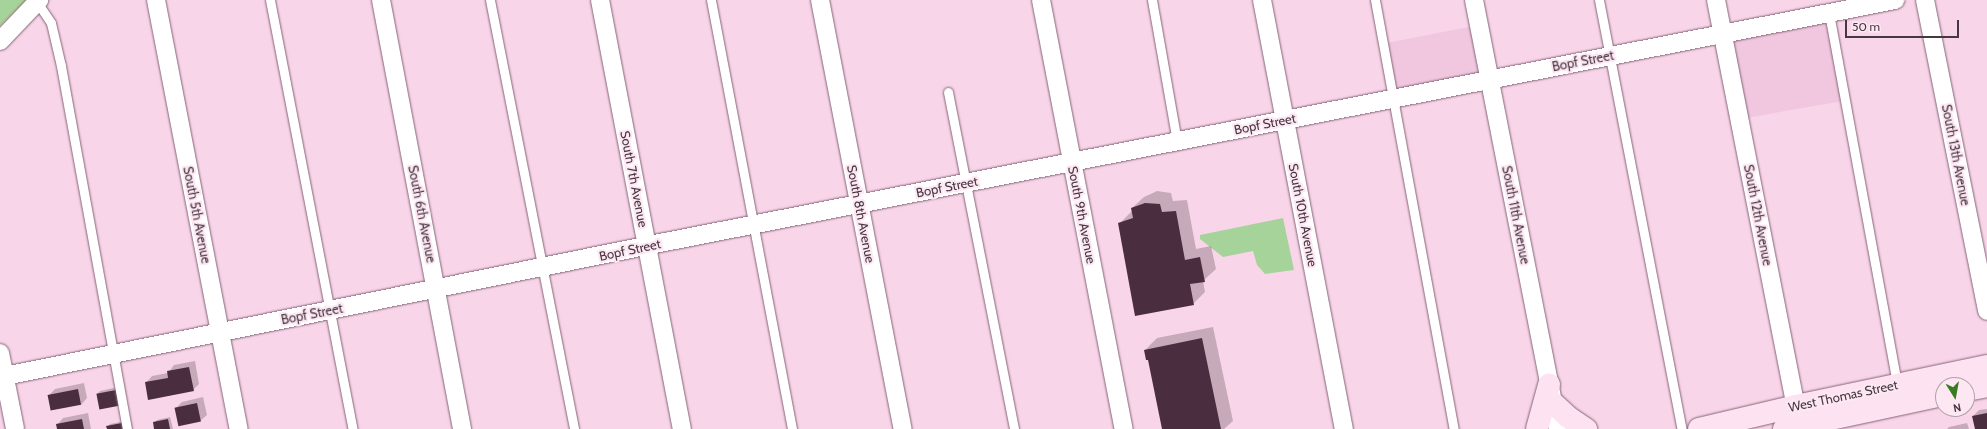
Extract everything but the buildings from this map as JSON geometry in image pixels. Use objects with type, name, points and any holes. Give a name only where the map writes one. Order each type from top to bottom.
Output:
[{"type":"main road","name":"West Thomas Street","points":[[1795,422],[1897,384],[1987,366]]},
{"type":"main road","points":[[1975,388],[1987,386]]},
{"type":"main road","points":[[1537,429],[1551,394]]},
{"type":"main road","points":[[1551,394],[1568,417],[1586,429]]},
{"type":"main road","name":"West Thomas Street","points":[[1699,429],[1795,422],[1935,396]]},
{"type":"street","name":"South 5th Avenue","points":[[156,0],[239,429]]},
{"type":"street","name":"South 6th Avenue","points":[[381,0],[462,429]]},
{"type":"street","name":"South 7th Avenue","points":[[600,0],[682,429]]},
{"type":"street","name":"South 8th Avenue","points":[[820,0],[903,429]]},
{"type":"street","name":"South 9th Avenue","points":[[1041,0],[1124,429]]},
{"type":"street","name":"South 10th Avenue","points":[[1262,0],[1344,429]]},
{"type":"street","name":"South 11th Avenue","points":[[1474,0],[1558,429]]},
{"type":"street","name":"South 12th Avenue","points":[[1716,0],[1795,422]]},
{"type":"street","name":"Bopf Street","points":[[2,377],[647,246],[1895,0]]},
{"type":"street","name":"South 13th Avenue","points":[[1926,0],[1987,311]]},
{"type":"street","points":[[0,41],[38,1]]},
{"type":"street","points":[[0,353],[2,377],[15,429]]},
{"type":"lane","points":[[270,0],[353,429]]},
{"type":"lane","points":[[490,0],[541,268],[574,429]]},
{"type":"lane","points":[[711,0],[792,429]]},
{"type":"lane","points":[[1152,0],[1177,142]]},
{"type":"lane","points":[[1375,0],[1454,429]]},
{"type":"lane","points":[[1599,0],[1682,429]]},
{"type":"lane","points":[[38,1],[51,23],[60,66],[127,429]]},
{"type":"lane","points":[[1829,13],[1897,384]]},
{"type":"lane","points":[[948,92],[1014,429]]},
{"type":"shaded area","points":[[1829,13],[1844,101],[1738,119],[1723,32]]},
{"type":"shaded area","points":[[1479,25],[1490,80],[1393,99],[1383,44]]},
{"type":"green space","points":[[0,0],[26,0],[0,26]]},
{"type":"green space","points":[[1283,218],[1294,270],[1265,274],[1257,265],[1253,251],[1223,257],[1200,239],[1200,235]]}]
